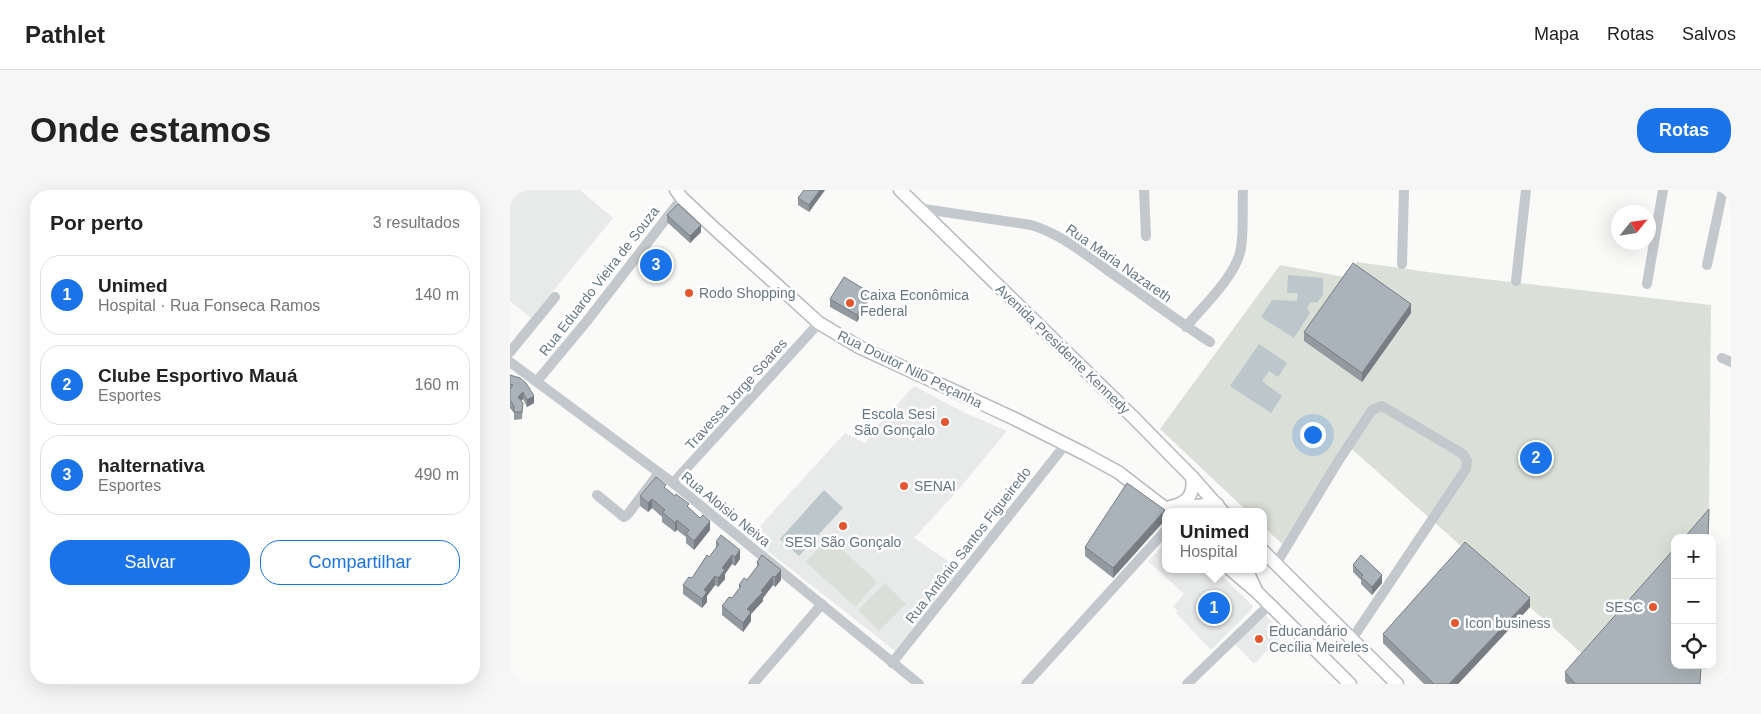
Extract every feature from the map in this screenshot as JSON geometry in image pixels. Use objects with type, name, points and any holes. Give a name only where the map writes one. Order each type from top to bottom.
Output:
[{"type":"main road","name":"Avenida Presidente Kennedy","points":[[900,190],[1192,477],[1220,508]]},
{"type":"main road","name":"Rua Doutor Nilo Peçanha","points":[[679,194],[819,323],[859,347],[1015,419],[1118,472],[1165,508]]},
{"type":"main road","points":[[1172,508],[1190,497],[1193,485],[1192,477]]},
{"type":"main road","points":[[1192,508],[1195,506],[1220,508]]},
{"type":"main road","points":[[1267,555],[1397,684]]},
{"type":"main road","points":[[1235,573],[1350,684]]},
{"type":"main road","points":[[1248,573],[1256,592]]},
{"type":"street","points":[[1144,190],[1146,236]]},
{"type":"street","points":[[1186,327],[1225,280],[1238,261],[1241,249],[1243,190]]},
{"type":"street","points":[[1402,264],[1404,190]]},
{"type":"street","points":[[1516,281],[1526,190]]},
{"type":"street","points":[[1647,284],[1663,190]]},
{"type":"street","points":[[1707,265],[1723,190]]},
{"type":"street","name":"Rua Eduardo Vieira de Souza","points":[[537,381],[587,320],[679,194]]},
{"type":"street","name":"Rua Maria Nazareth","points":[[917,208],[1031,224],[1048,230],[1210,342]]},
{"type":"street","points":[[510,352],[555,297]]},
{"type":"street","name":"Travessa Jorge Soares","points":[[673,483],[819,323]]},
{"type":"street","name":"Rua Aloisio Neiva","points":[[510,362],[673,483],[919,684]]},
{"type":"street","points":[[1276,564],[1339,460],[1372,410],[1382,406],[1463,454],[1467,461],[1466,469],[1352,639]]},
{"type":"street","name":"Rua Antônio Santos Figueiredo","points":[[892,663],[1065,445]]},
{"type":"street","points":[[597,495],[624,517],[659,473]]},
{"type":"street","points":[[1026,684],[1162,534]]},
{"type":"street","points":[[753,684],[822,604]]},
{"type":"street","points":[[1187,684],[1269,605]]},
{"type":"shaded area","points":[[510,190],[580,190],[613,218],[531,318],[510,301]]},
{"type":"shaded area","points":[[1357,262],[1442,274],[1711,305],[1709,518],[1695,534],[1671,534],[1671,561],[1586,657],[1345,443],[1282,544],[1267,530],[1267,508],[1244,508],[1160,429],[1280,265],[1344,277]]},
{"type":"shaded area","points":[[1288,275],[1323,278],[1323,295],[1317,303],[1311,302],[1307,308],[1310,313],[1294,338],[1261,317],[1272,300],[1297,301],[1298,293],[1287,293]]},
{"type":"shaded area","points":[[1259,344],[1287,363],[1278,377],[1269,371],[1262,381],[1282,396],[1271,413],[1230,386]]},
{"type":"shaded area","name":"SESI São Gonçalo","points":[[914,386],[965,413],[1007,431],[959,489],[914,538],[960,569],[895,651],[750,537],[845,433],[865,443],[880,423]]},
{"type":"shaded area","points":[[824,490],[843,508],[799,556],[780,539]]},
{"type":"shaded area","points":[[829,537],[877,582],[855,607],[806,562]]},
{"type":"shaded area","points":[[1162,546],[1162,573],[1219,573],[1253,606],[1211,650],[1176,613],[1178,611],[1173,607],[1184,594],[1148,561]]},
{"type":"shaded area","points":[[885,583],[906,604],[879,631],[858,610]]},
{"type":"shaded area","name":"Educandário Cecília Meireles","points":[[1264,614],[1284,634],[1254,664],[1235,644]]},
{"type":"building","points":[[804,190],[820,190],[809,205],[798,198]]},
{"type":"building","points":[[678,204],[701,225],[690,236],[667,215]]},
{"type":"building","points":[[1353,263],[1411,304],[1362,373],[1304,332]]},
{"type":"building","name":"Caixa Econômica Federal","points":[[844,277],[869,292],[857,315],[830,299]]},
{"type":"building","points":[[510,375],[520,378],[526,383],[534,396],[527,400],[523,392],[518,397],[523,403],[522,412],[514,412],[514,406],[510,400],[510,389],[513,385],[510,384]]},
{"type":"building","points":[[656,477],[675,496],[676,494],[689,504],[687,506],[700,518],[703,515],[710,521],[694,541],[686,534],[689,530],[677,520],[675,523],[662,512],[665,510],[652,499],[648,503],[640,496]]},
{"type":"building","points":[[1127,483],[1162,508],[1162,513],[1113,568],[1085,547]]},
{"type":"building","points":[[1709,509],[1708,534],[1687,534]]},
{"type":"building","points":[[721,535],[740,550],[735,557],[732,555],[722,568],[725,570],[718,578],[715,576],[704,590],[707,592],[702,599],[683,585],[689,577],[692,578],[707,555],[709,557],[719,544],[716,542]]},
{"type":"building","points":[[1465,542],[1530,598],[1449,684],[1434,684],[1383,634]]},
{"type":"building","name":"SESC","points":[[1671,553],[1671,669],[1701,669],[1700,684],[1575,684],[1565,672]]},
{"type":"building","points":[[762,555],[781,570],[775,577],[773,576],[761,591],[763,592],[747,609],[751,612],[743,623],[722,606],[729,597],[732,598],[741,586],[739,585],[744,578],[747,580],[759,564],[757,562]]},
{"type":"building","points":[[1361,555],[1382,575],[1372,587],[1361,577],[1363,575],[1353,565]]},
{"type":"place","name":"halternativa","points":[[656,265]]},
{"type":"place","name":"Rodo Shopping","points":[[689,293]]},
{"type":"place","name":"Caixa Econômica Federal","points":[[850,303]]},
{"type":"place","name":"Escola Sesi São Gonçalo","points":[[945,422]]},
{"type":"place","name":"Clube Esportivo Mauá","points":[[1536,458]]},
{"type":"place","name":"SENAI","points":[[904,486]]},
{"type":"place","name":"SESI São Gonçalo","points":[[843,526]]},
{"type":"place","name":"SESC","points":[[1653,607]]},
{"type":"place","name":"Unimed","points":[[1214,608]]},
{"type":"place","name":"Icon business","points":[[1455,623]]},
{"type":"place","name":"Educandário Cecília Meireles","points":[[1259,639]]}]
